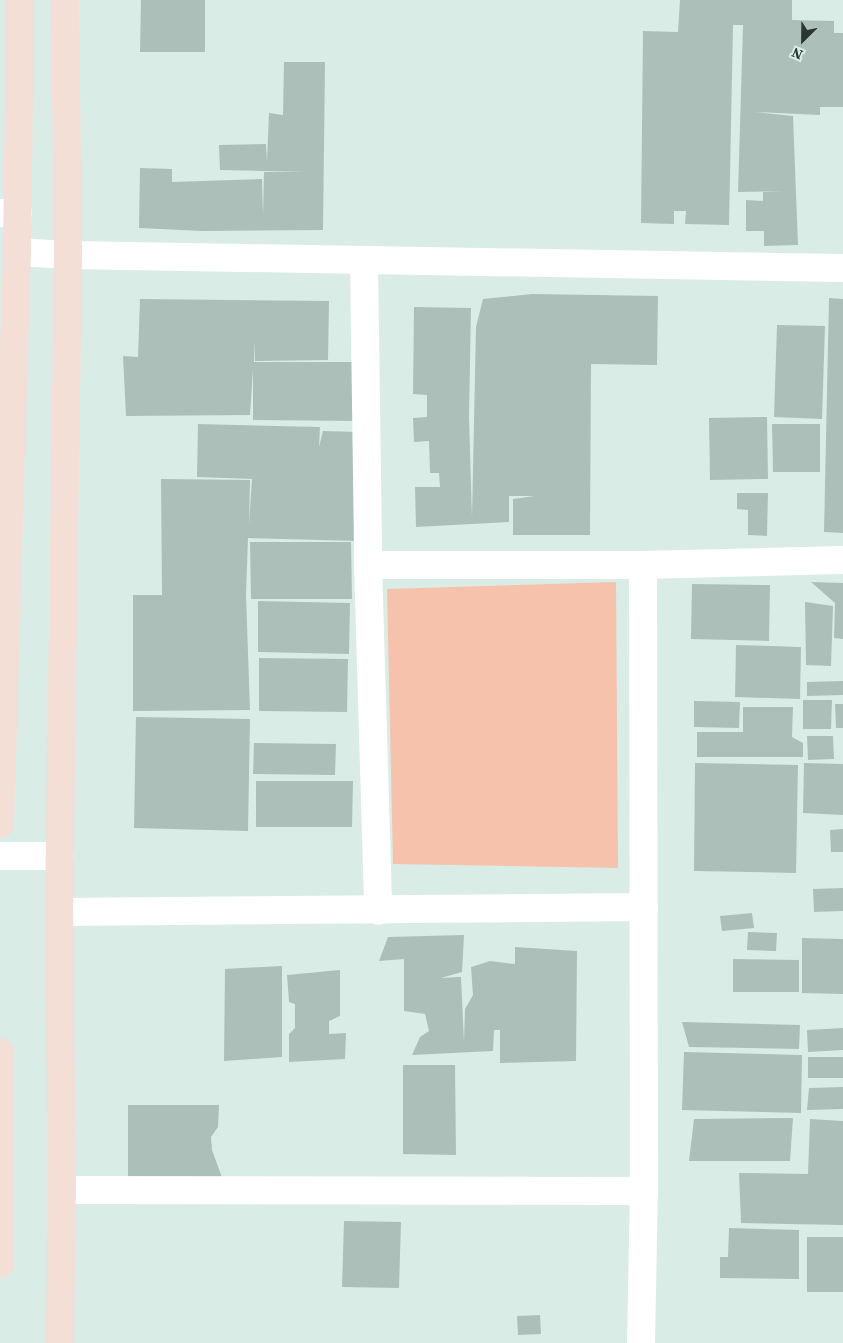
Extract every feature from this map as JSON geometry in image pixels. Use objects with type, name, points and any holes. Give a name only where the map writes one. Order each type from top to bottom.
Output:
[{"type":"street","points":[[0,824],[18,252],[9,213],[20,0]]},
{"type":"street","points":[[60,1343],[62,1190],[59,912],[68,255],[65,0]]},
{"type":"street","points":[[18,252],[68,255],[843,268]]},
{"type":"street","points":[[364,260],[368,565],[378,911]]},
{"type":"street","points":[[368,565],[643,565],[843,560]]},
{"type":"street","points":[[640,1343],[644,1191],[643,565]]},
{"type":"street","points":[[0,856],[60,856]]},
{"type":"street","points":[[59,912],[378,911],[644,907]]},
{"type":"street","points":[[0,1052],[0,1264]]},
{"type":"street","points":[[62,1190],[644,1191]]},
{"type":"shaded area","points":[[616,582],[618,868],[393,864],[387,589]]},
{"type":"building","points":[[141,0],[205,0],[205,52],[140,52]]},
{"type":"building","points":[[680,0],[792,0],[792,20],[834,21],[834,33],[843,33],[843,107],[820,107],[820,115],[754,112],[793,116],[798,245],[764,246],[764,231],[746,231],[746,200],[763,201],[763,192],[784,191],[738,192],[743,25],[733,25],[729,225],[685,224],[686,211],[674,211],[674,224],[641,223],[643,31],[678,32]]},
{"type":"building","points":[[284,62],[325,62],[323,230],[202,231],[139,228],[140,168],[172,169],[172,182],[262,179],[263,216],[264,172],[305,172],[220,170],[219,145],[266,144],[267,161],[269,113],[283,115]]},
{"type":"building","points":[[532,294],[658,296],[657,365],[591,364],[590,535],[513,535],[513,499],[535,496],[509,496],[509,522],[416,527],[415,487],[440,487],[439,473],[430,473],[429,441],[414,442],[413,418],[427,417],[427,395],[413,394],[414,307],[471,308],[469,417],[472,517],[476,327],[483,299]]},
{"type":"building","points":[[829,298],[843,299],[843,533],[824,532]]},
{"type":"building","points":[[140,299],[329,301],[328,360],[255,361],[254,341],[254,362],[359,362],[359,421],[253,420],[253,369],[250,415],[126,416],[123,356],[138,357]]},
{"type":"building","points":[[777,325],[825,326],[822,419],[774,417]]},
{"type":"building","points":[[767,417],[768,479],[710,480],[709,418]]},
{"type":"building","points":[[198,424],[320,427],[319,447],[323,431],[360,432],[358,541],[248,538],[246,595],[250,710],[133,711],[133,595],[162,595],[161,479],[250,480],[249,525],[252,479],[197,477]]},
{"type":"building","points":[[772,424],[820,424],[820,472],[773,472]]},
{"type":"building","points":[[737,493],[768,493],[767,536],[748,535],[748,510],[737,509]]},
{"type":"building","points":[[250,542],[351,542],[352,599],[251,599]]},
{"type":"building","points":[[811,582],[843,583],[843,639],[834,638],[835,603]]},
{"type":"building","points":[[692,584],[770,585],[769,641],[691,639]]},
{"type":"building","points":[[258,601],[350,603],[349,654],[258,652]]},
{"type":"building","points":[[805,602],[833,606],[831,666],[806,665]]},
{"type":"building","points":[[736,645],[801,647],[800,699],[735,697]]},
{"type":"building","points":[[259,658],[348,659],[347,712],[259,711]]},
{"type":"building","points":[[843,681],[843,695],[807,696],[807,682]]},
{"type":"building","points":[[803,700],[832,700],[831,729],[803,729]]},
{"type":"building","points":[[694,701],[740,702],[739,728],[694,727]]},
{"type":"building","points":[[835,704],[843,704],[843,728],[836,728]]},
{"type":"building","points":[[743,707],[793,707],[792,737],[803,743],[803,757],[697,757],[697,732],[743,732]]},
{"type":"building","points":[[136,717],[250,719],[248,831],[134,828]]},
{"type":"building","points":[[807,736],[833,736],[834,759],[808,760]]},
{"type":"building","points":[[254,743],[336,744],[335,775],[253,774]]},
{"type":"building","points":[[695,763],[798,765],[796,873],[694,871]]},
{"type":"building","points":[[804,763],[843,764],[843,815],[803,813]]},
{"type":"building","points":[[256,781],[353,781],[352,827],[256,827]]},
{"type":"building","points":[[843,829],[843,852],[831,852],[830,830]]},
{"type":"building","points":[[843,888],[843,911],[814,912],[813,889]]},
{"type":"building","points":[[752,913],[754,928],[722,931],[720,916]]},
{"type":"building","points":[[748,932],[777,933],[776,951],[747,950]]},
{"type":"building","points":[[464,935],[462,972],[441,978],[461,977],[464,1042],[465,1009],[473,995],[471,967],[490,961],[515,964],[515,947],[577,951],[576,1061],[500,1063],[500,1030],[494,1030],[493,1051],[412,1055],[420,1037],[429,1031],[425,1014],[404,1011],[404,959],[379,961],[388,937]]},
{"type":"building","points":[[802,938],[843,939],[843,994],[802,993]]},
{"type":"building","points":[[733,959],[799,960],[799,992],[733,992]]},
{"type":"building","points":[[282,966],[282,1057],[224,1061],[225,969]]},
{"type":"building","points":[[340,970],[340,1016],[329,1021],[329,1034],[346,1033],[345,1059],[289,1062],[289,1034],[295,1028],[295,1004],[289,1002],[287,975]]},
{"type":"building","points":[[682,1022],[800,1025],[799,1049],[689,1047]]},
{"type":"building","points":[[843,1028],[843,1050],[808,1052],[807,1030]]},
{"type":"building","points":[[684,1052],[802,1055],[801,1113],[682,1110]]},
{"type":"building","points":[[808,1057],[843,1057],[843,1078],[808,1078]]},
{"type":"building","points":[[403,1065],[455,1065],[456,1155],[403,1154]]},
{"type":"building","points":[[843,1087],[843,1109],[807,1110],[809,1088]]},
{"type":"building","points":[[128,1105],[219,1105],[218,1127],[211,1137],[212,1150],[223,1180],[128,1181]]},
{"type":"building","points":[[793,1118],[790,1161],[689,1161],[694,1119]]},
{"type":"building","points":[[810,1119],[843,1121],[843,1225],[741,1223],[739,1173],[808,1174]]},
{"type":"building","points":[[344,1221],[401,1222],[399,1288],[342,1287]]},
{"type":"building","points":[[729,1228],[799,1230],[799,1279],[720,1278],[720,1257],[728,1257]]},
{"type":"building","points":[[807,1237],[843,1237],[843,1292],[807,1292]]},
{"type":"building","points":[[540,1315],[541,1334],[518,1335],[517,1316]]}]
